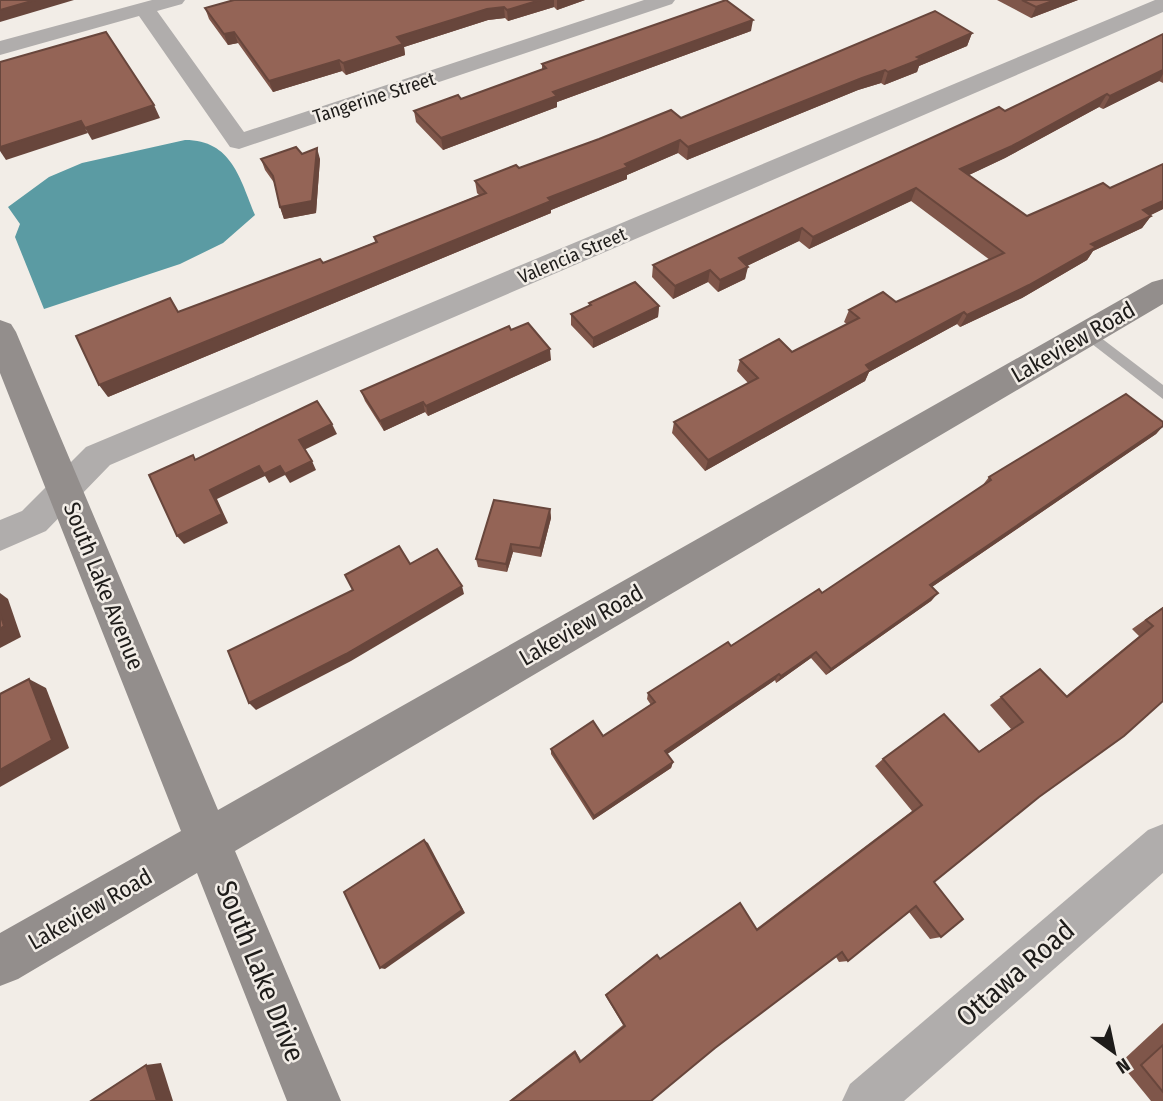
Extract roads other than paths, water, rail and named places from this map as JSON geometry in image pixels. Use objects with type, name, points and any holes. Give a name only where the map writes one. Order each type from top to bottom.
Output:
[{"type":"street","points":[[0,48],[175,0]]},
{"type":"street","name":"Tangerine Street","points":[[144,8],[239,142],[665,0]]},
{"type":"street","name":"Valencia Street","points":[[0,536],[34,521],[98,456],[1163,4]]},
{"type":"street","name":"Lakeview Road","points":[[0,961],[1163,290]]},
{"type":"street","name":"South Lake Avenue","points":[[0,332],[207,841]]},
{"type":"street","name":"South Lake Drive","points":[[207,841],[314,1101]]},
{"type":"street","name":"Ottawa Road","points":[[867,1101],[1163,845]]},
{"type":"lane","points":[[1088,333],[1163,393]]},
{"type":"water","points":[[185,140],[201,142],[224,154],[239,175],[255,215],[223,243],[180,264],[44,309],[15,237],[20,224],[8,207],[49,177],[82,163]]}]
